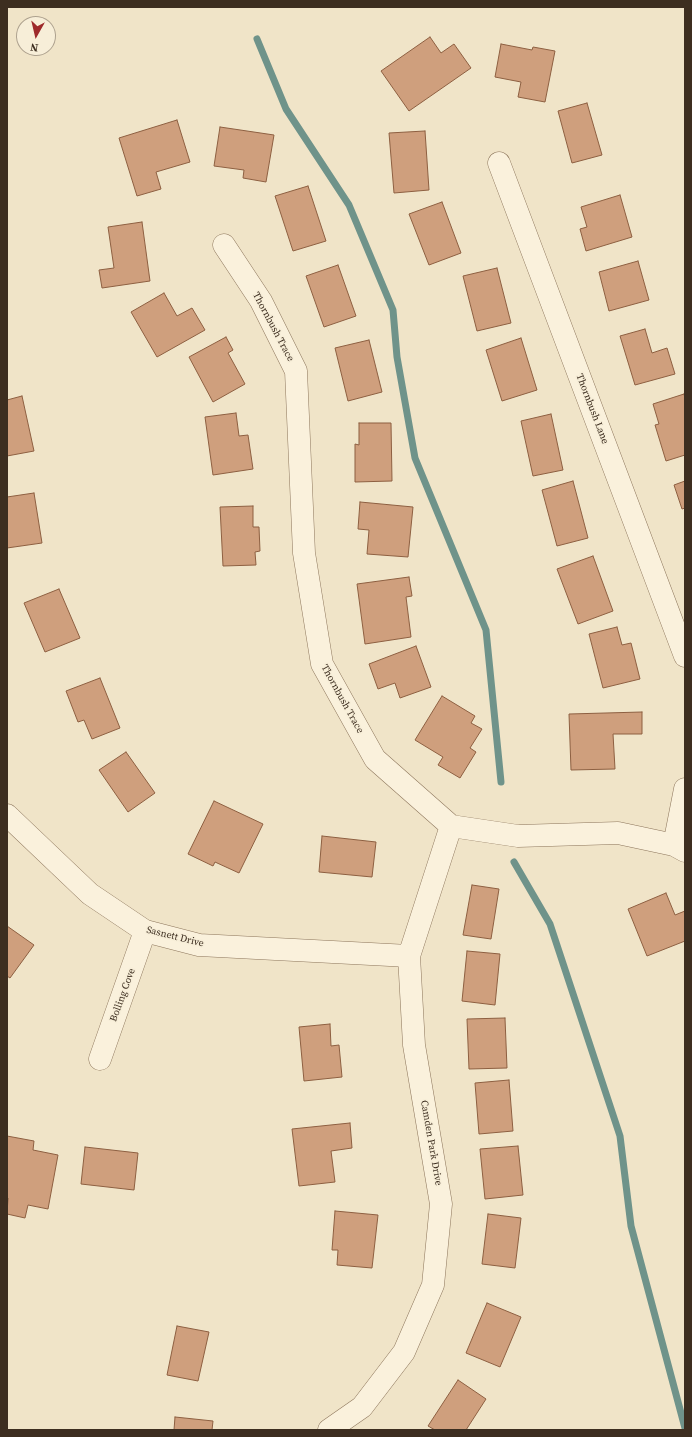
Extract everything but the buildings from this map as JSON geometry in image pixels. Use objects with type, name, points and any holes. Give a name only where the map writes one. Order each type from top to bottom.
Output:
[{"type":"street","name":"Thornbush Lane","points":[[499,163],[685,656]]},
{"type":"street","name":"Thornbush Trace","points":[[224,245],[261,301],[296,371],[304,553],[322,664],[375,759],[451,826]]},
{"type":"street","points":[[451,826],[518,836],[618,833],[680,848],[685,789]]},
{"type":"street","name":"Sasnett Drive","points":[[7,815],[90,894],[145,931],[199,945],[409,956]]},
{"type":"street","name":"Camden Park Drive","points":[[329,1430],[362,1407],[404,1352],[433,1285],[442,1204],[414,1045],[409,956],[451,826]]},
{"type":"street","name":"Bolling Cove","points":[[100,1059],[145,931]]},
{"type":"waterway","points":[[257,39],[286,109],[349,205],[393,310],[397,357],[415,458],[486,630],[501,782]]},
{"type":"waterway","points":[[514,862],[550,924],[620,1136],[631,1226],[685,1428]]}]
